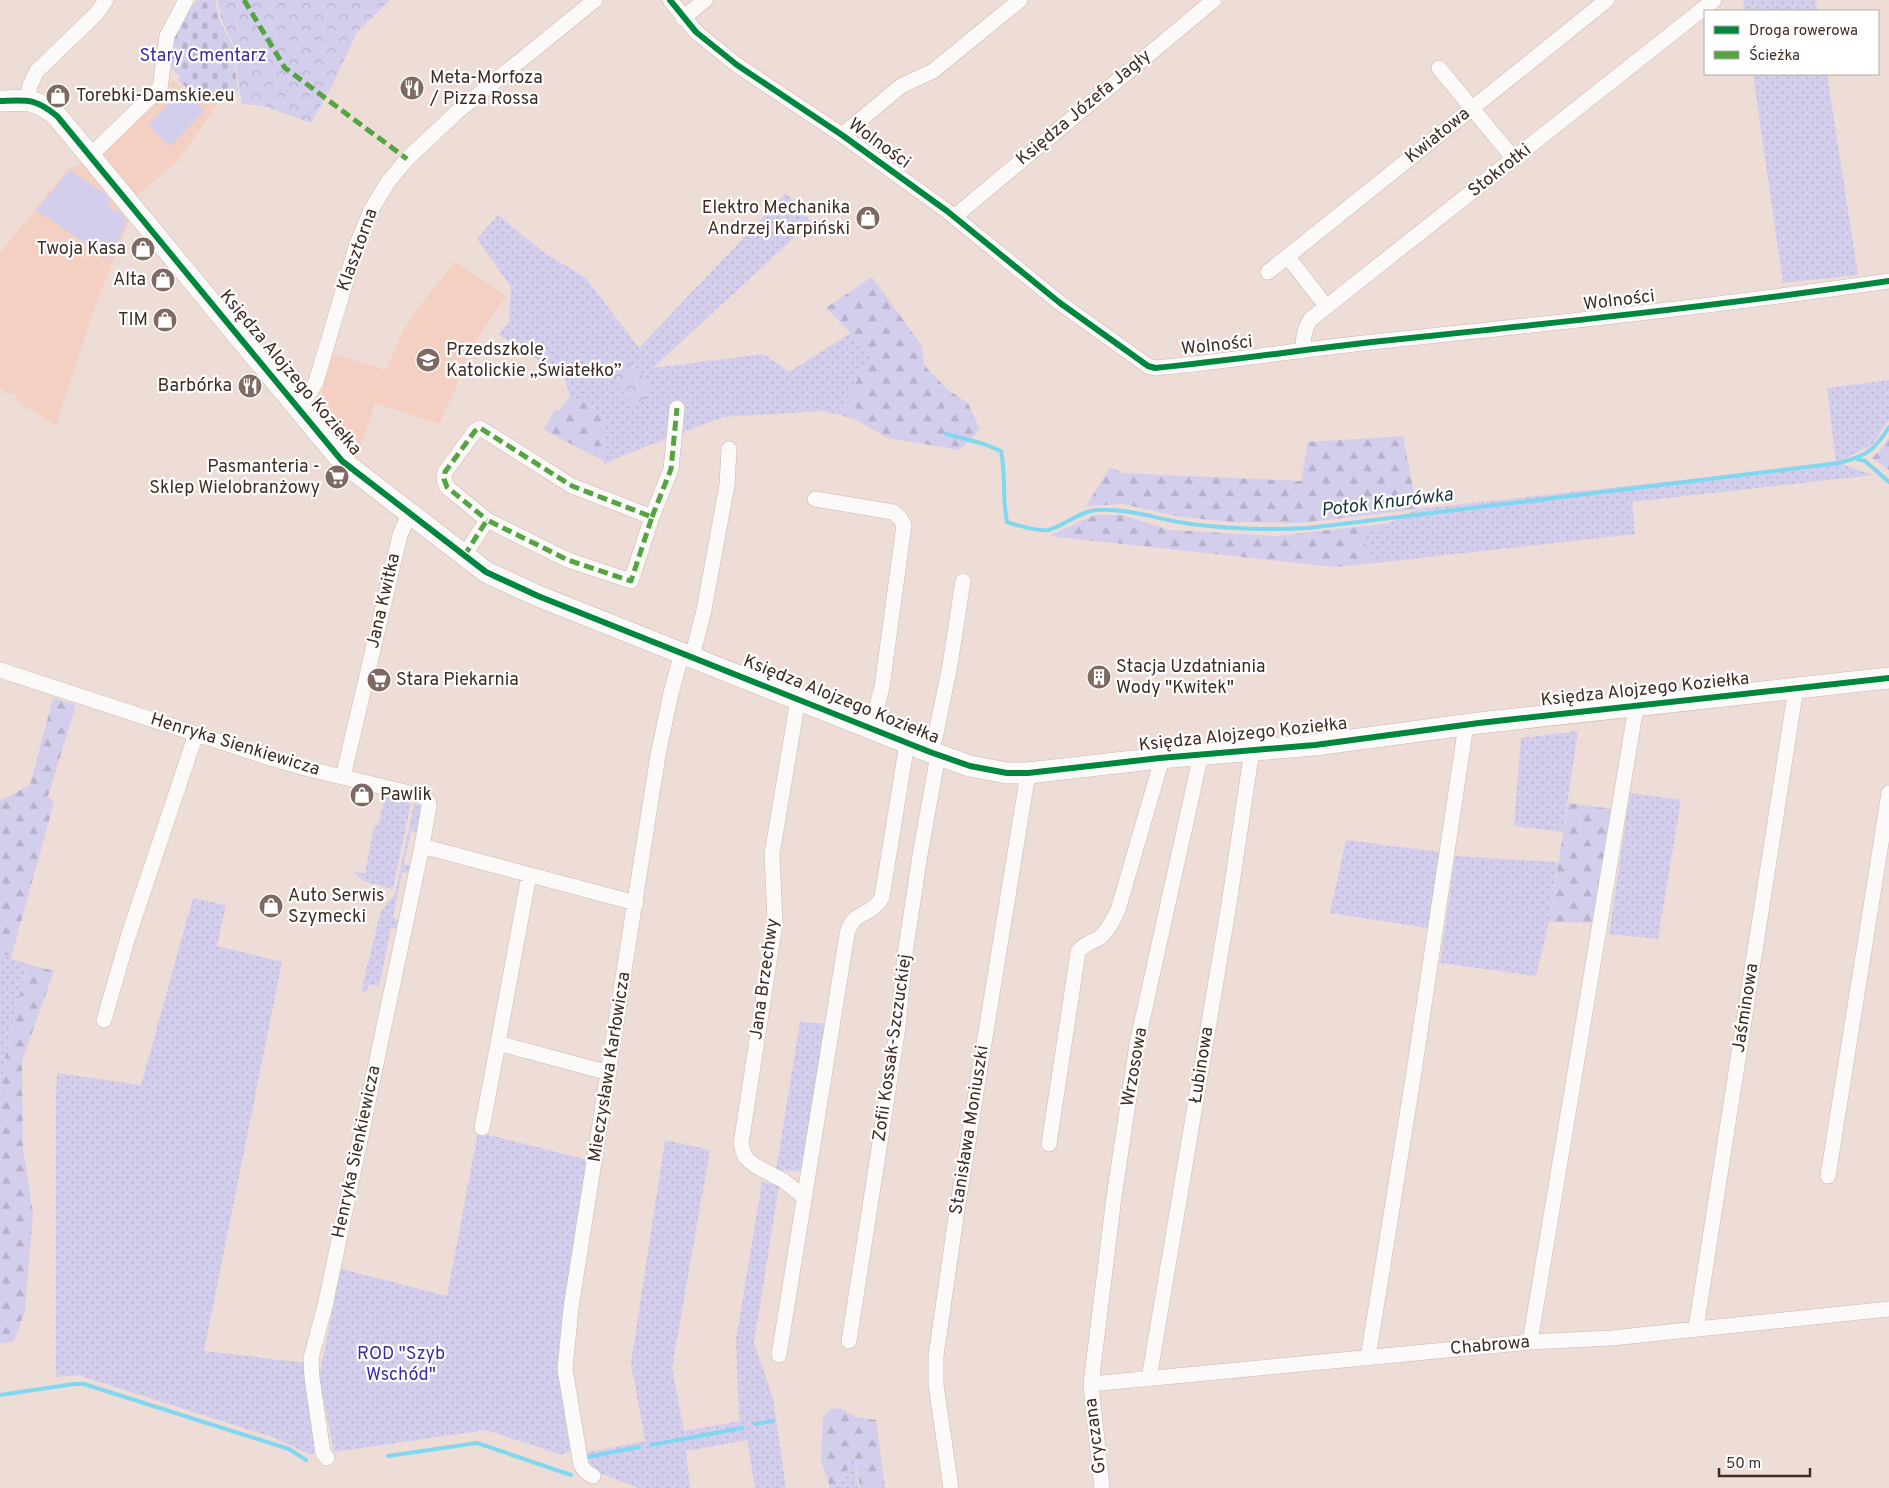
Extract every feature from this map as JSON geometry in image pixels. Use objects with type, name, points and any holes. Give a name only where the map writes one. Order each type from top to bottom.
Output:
[{"type":"street","points":[[27,100],[30,85],[36,71],[97,13],[106,0]]},
{"type":"street","points":[[91,156],[160,88],[167,36],[186,0]]},
{"type":"street","name":"Klasztorna","points":[[296,406],[310,394],[316,382],[356,244],[371,210],[388,182],[407,159],[457,112],[595,0]]},
{"type":"street","name":"Wolności","points":[[670,0],[683,18],[708,42],[737,65],[842,136],[954,217],[1060,303],[1148,366],[1155,368],[1225,362],[1378,342],[1589,320],[1889,281]]},
{"type":"street","points":[[683,18],[705,0]]},
{"type":"street","points":[[842,136],[901,86],[933,71],[1020,0]]},
{"type":"street","name":"Księdza Józefa Jagły","points":[[954,217],[1214,0]]},
{"type":"street","name":"Kwiatowa","points":[[1268,272],[1607,0]]},
{"type":"street","name":"Stokrotki","points":[[1304,351],[1306,327],[1311,319],[1326,306],[1514,160],[1714,0]]},
{"type":"street","points":[[1439,68],[1514,160]]},
{"type":"street","name":"Księdza Alojzego Koziełka","points":[[0,101],[27,100],[40,103],[57,116],[342,461],[486,572],[538,596],[907,743],[970,766],[1007,773],[1028,773],[1160,758],[1314,745],[1466,725],[1889,678]]},
{"type":"street","points":[[1287,256],[1326,306]]},
{"type":"street","points":[[652,517],[572,486],[480,428],[475,431],[445,472],[444,479],[447,487],[487,520],[568,560],[631,581],[652,517],[671,469],[677,408]]},
{"type":"street","name":"Mieczysława Karłowicza","points":[[593,1476],[586,1472],[581,1465],[564,1368],[662,731],[670,693],[704,610],[727,485],[729,449]]},
{"type":"street","points":[[815,499],[893,512],[904,525],[882,687],[869,728]]},
{"type":"street","name":"Jana Kwitka","points":[[343,777],[400,532],[409,514]]},
{"type":"street","points":[[464,556],[487,520]]},
{"type":"street","name":"Zofii Kossak-Szczuckiej","points":[[849,1342],[898,1027],[905,954],[935,738],[950,664],[963,581]]},
{"type":"street","name":"Henryka Sienkiewicza","points":[[0,670],[267,757],[426,799],[429,806],[325,1306],[311,1358],[312,1378],[323,1453],[327,1458]]},
{"type":"street","name":"Jaśminowa","points":[[1696,1328],[1796,688]]},
{"type":"street","name":"Jana Brzechwy","points":[[798,699],[772,854],[775,923],[741,1144],[745,1157],[754,1165],[784,1181],[804,1197]]},
{"type":"street","points":[[1530,1342],[1636,706]]},
{"type":"street","points":[[1368,1358],[1416,1062],[1466,725]]},
{"type":"street","points":[[104,1020],[128,937],[196,734]]},
{"type":"street","points":[[779,1355],[847,934],[850,924],[857,916],[877,906],[882,897],[907,743]]},
{"type":"street","name":"Łubinowa","points":[[1149,1379],[1252,750]]},
{"type":"street","name":"Wrzosowa","points":[[1090,1384],[1114,1197],[1138,1044],[1201,754]]},
{"type":"street","points":[[1049,1144],[1078,952],[1082,946],[1099,938],[1109,928],[1118,910],[1160,766],[1160,758]]},
{"type":"street","name":"Stanisława Moniuszki","points":[[951,1488],[936,1385],[936,1356],[958,1200],[1028,773]]},
{"type":"street","points":[[1828,1176],[1889,794]]},
{"type":"street","points":[[422,846],[636,903]]},
{"type":"street","points":[[482,1128],[529,875]]},
{"type":"street","points":[[498,1042],[609,1073]]},
{"type":"street","name":"Chabrowa","points":[[1090,1384],[1530,1342],[1612,1338],[1889,1309]]},
{"type":"street","name":"Gryczana","points":[[1090,1384],[1102,1488]]},
{"type":"shaded area","points":[[173,80],[189,92],[218,103],[178,161],[136,196],[103,154]]},
{"type":"shaded area","points":[[82,164],[129,221],[93,312],[56,426],[16,400],[15,393],[8,394],[0,388],[0,253],[67,170]]},
{"type":"shaded area","name":"Przedszkole Katolickie „Światełko”","points":[[455,262],[506,296],[473,345],[439,424],[375,403],[356,462],[316,413],[333,354],[386,370],[403,331],[418,308]]},
{"type":"green space","name":"Stary Cmentarz","points":[[197,0],[215,0],[220,22],[234,47],[238,90],[236,94],[222,96],[219,101],[190,90],[178,81],[180,76],[170,66],[173,34]]},
{"type":"green space","points":[[217,0],[390,0],[357,32],[333,84],[311,123],[261,105],[242,104],[236,69],[235,47],[222,21]]},
{"type":"green space","points":[[1743,0],[1816,0],[1817,10],[1745,10]]},
{"type":"green space","points":[[1753,75],[1827,75],[1858,275],[1783,283]]},
{"type":"green space","points":[[181,90],[204,111],[170,146],[148,125]]},
{"type":"green space","points":[[70,170],[105,194],[111,201],[107,206],[122,214],[127,221],[109,259],[36,210]]},
{"type":"green space","points":[[786,193],[811,222],[653,368],[764,354],[789,372],[851,333],[873,356],[851,390],[840,415],[822,411],[723,417],[617,458],[604,465],[604,423],[594,408],[570,396],[564,376],[499,335],[509,321],[511,287],[477,239],[498,215],[543,252],[586,278],[639,348]]},
{"type":"green space","points":[[872,277],[922,346],[924,365],[948,390],[968,403],[980,429],[960,450],[887,438],[855,419],[840,415],[851,390],[873,356],[826,308]]},
{"type":"green space","points":[[619,358],[626,359],[651,385],[652,391],[640,404],[633,404],[610,378],[609,372]]},
{"type":"green space","points":[[1889,380],[1889,420],[1872,445],[1836,463],[1827,388]]},
{"type":"green space","points":[[570,396],[594,408],[604,423],[604,461],[544,430],[555,409],[559,411]]},
{"type":"green space","points":[[1403,436],[1417,509],[1301,523],[1231,522],[1181,517],[1123,504],[1086,506],[1110,467],[1123,473],[1301,481],[1308,442]]},
{"type":"green space","points":[[1889,438],[1889,470],[1872,458],[1880,451]]},
{"type":"green space","points":[[1839,463],[1873,475],[1632,502],[1635,534],[1376,563],[1360,537],[1417,509]]},
{"type":"green space","points":[[1095,515],[1121,515],[1170,530],[1277,536],[1390,523],[1361,537],[1376,563],[1333,567],[1049,536]]},
{"type":"green space","points":[[53,698],[76,705],[48,796],[54,803],[12,954],[0,955],[0,801],[30,785]]},
{"type":"green space","points":[[1578,731],[1563,832],[1514,826],[1521,738]]},
{"type":"green space","points":[[1630,793],[1681,800],[1658,939],[1609,934]]},
{"type":"green space","points":[[385,797],[411,803],[393,889],[363,881],[353,872],[365,873],[374,826],[378,825]]},
{"type":"green space","points":[[1568,803],[1612,809],[1593,923],[1549,922]]},
{"type":"green space","points":[[414,804],[423,806],[419,833],[411,831],[404,864],[412,866],[411,874],[402,872],[393,918],[401,920],[399,929],[391,928],[379,987],[369,984],[366,992],[361,991],[381,911],[395,894]]},
{"type":"green space","points":[[1346,840],[1439,852],[1428,928],[1330,913]]},
{"type":"green space","points":[[1455,856],[1558,862],[1549,922],[1536,976],[1440,963]]},
{"type":"green space","points":[[193,898],[226,905],[217,946],[282,962],[204,1351],[306,1363],[318,1448],[311,1455],[272,1437],[78,1375],[56,1377],[57,1073],[141,1085]]},
{"type":"green space","points":[[12,954],[11,959],[27,964],[6,1053],[0,1096],[0,955]]},
{"type":"green space","points":[[27,964],[54,971],[22,1061],[23,1147],[33,1214],[25,1310],[14,1341],[0,1344],[0,1096],[6,1053]]},
{"type":"green space","points":[[800,1022],[828,1024],[806,1172],[776,1170]]},
{"type":"green space","name":"ROD \"Szyb Wschód\"","points":[[478,1132],[588,1160],[558,1357],[570,1451],[562,1455],[486,1430],[334,1452],[319,1377],[341,1269],[447,1296]]},
{"type":"green space","points":[[665,1140],[710,1150],[672,1368],[684,1431],[739,1421],[736,1340],[762,1182],[779,1186],[754,1343],[773,1399],[786,1488],[755,1488],[747,1440],[686,1451],[690,1488],[639,1488],[596,1472],[584,1453],[645,1441],[631,1363]]},
{"type":"green space","points":[[840,1408],[856,1417],[876,1420],[885,1488],[860,1488],[854,1453],[849,1467],[836,1488],[829,1488],[821,1461],[823,1418],[829,1410]]},
{"type":"green space","points":[[854,1452],[858,1488],[836,1488],[849,1467]]},
{"type":"waterway","name":"Potok Knurówka","points":[[946,434],[984,444],[1001,451],[1007,522],[1021,526],[1048,530],[1084,513],[1109,510],[1132,512],[1206,526],[1279,529],[1309,528],[1839,463],[1856,458],[1869,451],[1879,442],[1889,427]]},
{"type":"waterway","points":[[1857,459],[1865,461],[1889,482]]},
{"type":"waterway","points":[[0,1395],[84,1384],[289,1449],[306,1460]]},
{"type":"waterway","points":[[755,1424],[773,1421]]},
{"type":"waterway","points":[[651,1445],[742,1428]]},
{"type":"waterway","points":[[388,1456],[477,1443],[571,1475]]},
{"type":"waterway","points":[[588,1457],[639,1447]]},
{"type":"marked path","points":[[244,0],[285,68],[407,159]]},
{"type":"marked path","points":[[652,517],[671,469],[677,408]]},
{"type":"marked path","points":[[464,556],[487,520],[568,560],[631,581],[652,517],[572,486],[480,428],[475,431],[445,472],[444,479],[447,487],[487,520]]},
{"type":"cycle path","points":[[670,0],[696,32],[737,65],[842,135],[947,211],[1060,303],[1148,366],[1155,368],[1695,307],[1889,281]]},
{"type":"cycle path","points":[[0,101],[31,101],[43,106],[57,116],[342,461],[486,572],[538,596],[930,752],[970,766],[1007,773],[1028,773],[1160,758],[1315,745],[1479,723],[1889,678]]},
{"type":"place","name":"Meta-Morfoza / Pizza Rossa","points":[[412,88]]},
{"type":"place","name":"Torebki-Damskie.eu","points":[[58,96]]},
{"type":"place","name":"Elektro Mechanika Andrzej Karpiński","points":[[868,218]]},
{"type":"place","name":"Twoja Kasa","points":[[143,249]]},
{"type":"place","name":"Alta","points":[[163,280]]},
{"type":"place","name":"TIM","points":[[165,320]]},
{"type":"place","name":"Przedszkole Katolickie „Światełko”","points":[[428,360]]},
{"type":"place","name":"Barbórka","points":[[250,386]]},
{"type":"place","name":"Pasmanteria - Sklep Wielobranżowy","points":[[337,477]]},
{"type":"place","name":"Stacja Uzdatniania Wody \"Kwitek\"","points":[[1099,677]]},
{"type":"place","name":"Stara Piekarnia","points":[[379,680]]},
{"type":"place","name":"Pawlik","points":[[362,795]]},
{"type":"place","name":"Auto Serwis Szymecki","points":[[271,906]]}]
